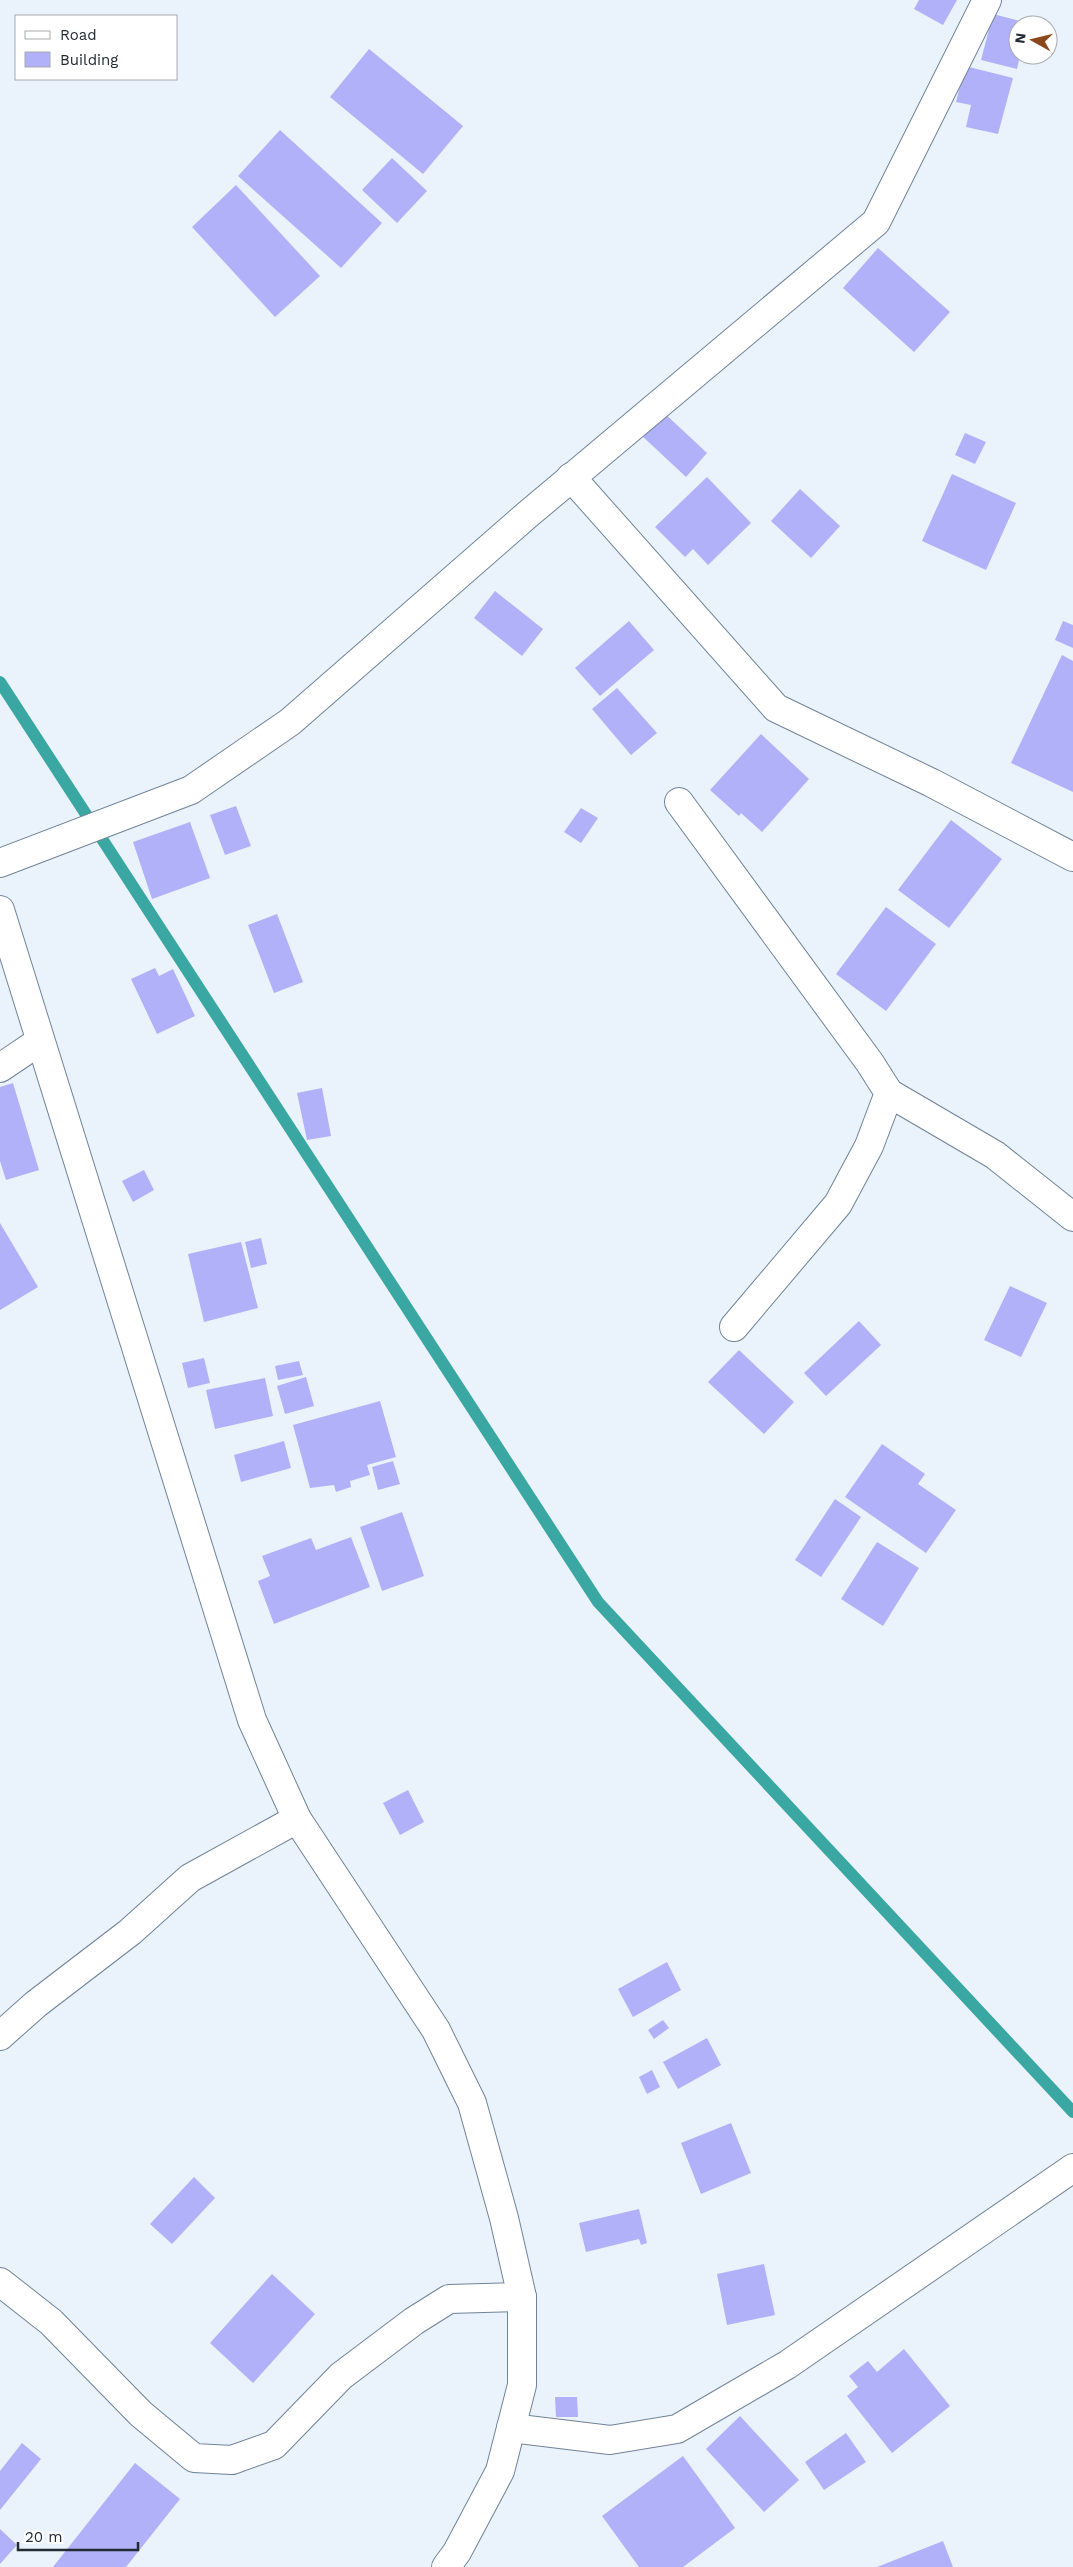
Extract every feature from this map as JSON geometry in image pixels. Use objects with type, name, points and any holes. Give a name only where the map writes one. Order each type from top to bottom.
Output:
[{"type":"street","points":[[0,863],[192,790],[290,722],[571,477],[876,222],[987,0]]},
{"type":"street","points":[[571,477],[776,708],[932,783],[1073,857]]},
{"type":"street","points":[[679,802],[870,1063],[889,1094],[995,1155],[1073,1217]]},
{"type":"street","points":[[0,910],[252,1720],[297,1819],[436,2030],[472,2103],[504,2218],[522,2297],[522,2385],[500,2470],[457,2552],[446,2567]]},
{"type":"street","points":[[0,1068],[40,1041]]},
{"type":"street","points":[[734,1327],[838,1204],[868,1146],[889,1094]]},
{"type":"street","points":[[0,2036],[36,2004],[130,1932],[190,1878],[297,1819]]},
{"type":"street","points":[[511,2428],[610,2440],[678,2429],[787,2365],[1073,2168]]},
{"type":"street","points":[[0,2282],[51,2322],[141,2414],[194,2458],[232,2460],[274,2445],[341,2376],[414,2321],[449,2299],[522,2297]]},
{"type":"building","points":[[919,0],[957,0],[943,25],[914,9]]},
{"type":"building","points":[[993,14],[1008,18],[1008,65],[1018,65],[1017,69],[981,60]]},
{"type":"building","points":[[369,49],[463,126],[423,174],[330,97]]},
{"type":"building","points":[[965,66],[1013,78],[998,134],[966,127],[971,105],[956,102]]},
{"type":"building","points":[[280,130],[382,223],[341,268],[238,176]]},
{"type":"building","points":[[392,158],[427,191],[397,223],[362,190]]},
{"type":"building","points":[[236,185],[320,276],[275,317],[192,227]]},
{"type":"building","points":[[878,248],[950,312],[914,352],[843,288]]},
{"type":"building","points":[[662,411],[707,453],[686,477],[640,434]]},
{"type":"building","points":[[965,433],[986,442],[975,464],[955,455]]},
{"type":"building","points":[[952,474],[1016,503],[986,570],[922,541]]},
{"type":"building","points":[[707,477],[751,523],[708,565],[693,549],[685,557],[655,527]]},
{"type":"building","points":[[800,489],[840,526],[811,558],[771,521]]},
{"type":"building","points":[[495,591],[543,629],[522,656],[474,618]]},
{"type":"building","points":[[629,621],[654,650],[600,696],[575,668]]},
{"type":"building","points":[[1063,621],[1073,625],[1073,648],[1055,640]]},
{"type":"building","points":[[1062,655],[1073,661],[1073,792],[1011,763]]},
{"type":"building","points":[[617,688],[657,733],[631,755],[592,709]]},
{"type":"building","points":[[761,734],[809,779],[762,832],[741,813],[739,816],[710,790]]},
{"type":"building","points":[[236,806],[251,846],[225,855],[210,815]]},
{"type":"building","points":[[581,808],[598,818],[581,843],[564,832]]},
{"type":"building","points":[[951,820],[1002,859],[949,928],[898,890]]},
{"type":"building","points":[[190,822],[210,878],[152,899],[133,842]]},
{"type":"building","points":[[886,907],[936,944],[886,1011],[836,974]]},
{"type":"building","points":[[277,914],[303,982],[274,993],[248,925]]},
{"type":"building","points":[[155,968],[159,976],[173,969],[195,1016],[157,1034],[131,979]]},
{"type":"building","points":[[13,1083],[39,1170],[6,1180],[0,1161],[0,1087]]},
{"type":"building","points":[[322,1088],[331,1136],[307,1140],[297,1093]]},
{"type":"building","points":[[144,1170],[154,1190],[133,1202],[122,1181]]},
{"type":"building","points":[[0,1223],[38,1287],[0,1310]]},
{"type":"building","points":[[261,1238],[267,1264],[251,1268],[245,1242]]},
{"type":"building","points":[[241,1242],[258,1308],[204,1322],[188,1254]]},
{"type":"building","points":[[1010,1286],[1047,1303],[1021,1357],[984,1340]]},
{"type":"building","points":[[859,1321],[881,1345],[826,1396],[804,1373]]},
{"type":"building","points":[[739,1350],[794,1402],[764,1434],[708,1382]]},
{"type":"building","points":[[204,1358],[210,1383],[188,1388],[182,1363]]},
{"type":"building","points":[[299,1361],[303,1375],[278,1380],[275,1366]]},
{"type":"building","points":[[306,1377],[314,1406],[285,1414],[277,1386]]},
{"type":"building","points":[[265,1378],[273,1416],[215,1429],[206,1390]]},
{"type":"building","points":[[380,1401],[396,1457],[367,1465],[370,1475],[350,1481],[351,1487],[336,1492],[334,1485],[310,1488],[293,1425]]},
{"type":"building","points":[[284,1441],[291,1468],[241,1482],[234,1455]]},
{"type":"building","points":[[882,1444],[925,1474],[918,1484],[956,1510],[926,1553],[845,1497]]},
{"type":"building","points":[[393,1461],[400,1484],[378,1490],[372,1467]]},
{"type":"building","points":[[835,1499],[861,1517],[821,1577],[795,1560]]},
{"type":"building","points":[[402,1512],[424,1576],[382,1591],[360,1527]]},
{"type":"building","points":[[351,1537],[370,1587],[274,1624],[258,1581],[270,1576],[262,1556],[311,1538],[316,1550]]},
{"type":"building","points":[[877,1542],[919,1568],[883,1626],[841,1599]]},
{"type":"building","points":[[408,1790],[424,1822],[400,1835],[383,1803]]},
{"type":"building","points":[[667,1962],[681,1990],[633,2017],[618,1989]]},
{"type":"building","points":[[663,2020],[669,2028],[654,2039],[648,2030]]},
{"type":"building","points":[[707,2038],[721,2065],[678,2089],[663,2062]]},
{"type":"building","points":[[652,2070],[660,2087],[647,2094],[639,2077]]},
{"type":"building","points":[[731,2123],[751,2173],[701,2194],[681,2143]]},
{"type":"building","points":[[194,2177],[215,2198],[172,2244],[150,2224]]},
{"type":"building","points":[[639,2209],[647,2243],[641,2245],[639,2239],[586,2252],[579,2223]]},
{"type":"building","points":[[764,2264],[775,2315],[727,2325],[717,2274]]},
{"type":"building","points":[[272,2274],[315,2314],[253,2383],[210,2343]]},
{"type":"building","points":[[904,2349],[950,2406],[892,2453],[847,2396],[858,2387],[849,2376],[868,2361],[877,2372]]},
{"type":"building","points":[[555,2397],[577,2397],[578,2417],[556,2417]]},
{"type":"building","points":[[740,2416],[799,2480],[764,2512],[706,2449]]},
{"type":"building","points":[[846,2433],[866,2462],[824,2490],[805,2462]]},
{"type":"building","points":[[22,2443],[41,2459],[0,2510],[0,2471]]},
{"type":"building","points":[[683,2456],[735,2528],[683,2567],[639,2567],[602,2516]]},
{"type":"building","points":[[135,2463],[180,2499],[126,2567],[53,2567]]},
{"type":"building","points":[[0,2529],[17,2545],[0,2564]]},
{"type":"building","points":[[943,2541],[953,2567],[877,2567]]},
{"type":"waterway","points":[[0,682],[598,1602],[1073,2112]]}]
